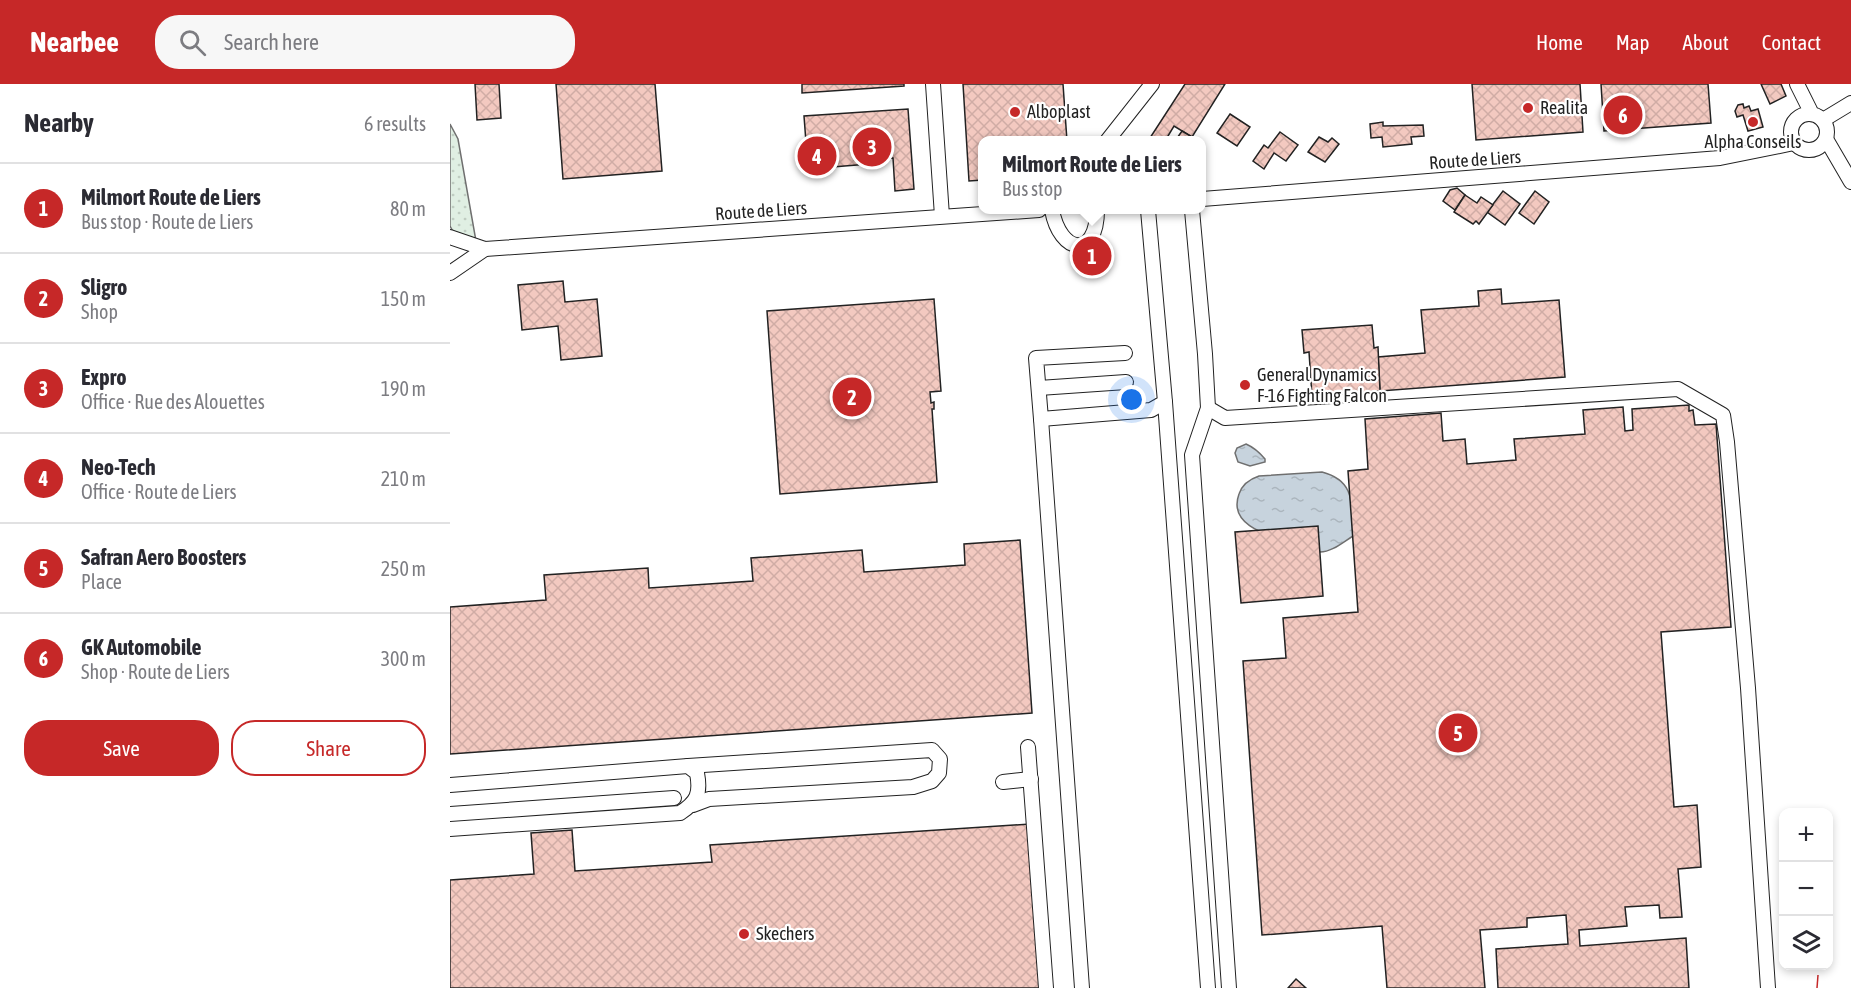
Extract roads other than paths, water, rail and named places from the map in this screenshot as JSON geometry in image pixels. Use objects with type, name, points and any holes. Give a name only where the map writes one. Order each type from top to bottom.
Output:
[{"type":"street","points":[[933,84],[942,216]]},
{"type":"street","points":[[1111,136],[1152,84]]},
{"type":"street","points":[[1797,84],[1810,110],[1808,113],[1816,115],[1827,126],[1827,144],[1851,182]]},
{"type":"street","points":[[1823,120],[1851,103]]},
{"type":"street","name":"Route de Liers","points":[[1206,199],[1720,158],[1750,153],[1792,137],[1793,122],[1799,116],[1808,113]]},
{"type":"street","points":[[1792,137],[1803,149],[1813,150],[1827,144]]},
{"type":"street","name":"Route de Liers","points":[[450,237],[485,249],[978,214]]},
{"type":"street","points":[[1053,214],[1054,224],[1059,233],[1073,245],[1083,245],[1092,237],[1097,227],[1097,214]]},
{"type":"street","points":[[1148,214],[1166,402],[1208,988]]},
{"type":"street","points":[[1192,214],[1208,408],[1192,455],[1229,988]]},
{"type":"street","points":[[450,273],[485,249]]},
{"type":"street","points":[[1082,988],[1036,358],[1125,353]]},
{"type":"street","points":[[1039,388],[1126,382]]},
{"type":"street","points":[[1208,408],[1225,418],[1678,389],[1723,415],[1747,676],[1768,988]]},
{"type":"street","points":[[1041,419],[1151,410],[1166,402]]},
{"type":"street","points":[[1028,747],[1046,988]]},
{"type":"street","points":[[450,785],[932,750],[940,759],[939,773],[932,781],[913,787],[709,799],[693,804],[680,813],[450,829]]},
{"type":"street","points":[[688,766],[697,773],[699,786],[693,804]]},
{"type":"street","points":[[1003,782],[1031,779]]},
{"type":"street","points":[[450,814],[674,798]]},
{"type":"water","points":[[1246,444],[1254,448],[1265,459],[1265,462],[1250,466],[1238,462],[1235,453],[1237,448]]},
{"type":"water","points":[[1322,472],[1333,476],[1347,488],[1352,505],[1353,536],[1333,549],[1317,552],[1274,537],[1254,528],[1239,515],[1237,505],[1240,491],[1252,479],[1259,476]]},
{"type":"place","name":"Realita","points":[[1528,108]]},
{"type":"place","name":"Alboplast","points":[[1015,112]]},
{"type":"place","name":"GK Automobile","points":[[1623,115]]},
{"type":"place","name":"Alpha Conseils","points":[[1753,122]]},
{"type":"place","name":"Expro","points":[[872,147]]},
{"type":"place","name":"Neo-Tech","points":[[817,156]]},
{"type":"place","name":"Milmort Route de Liers","points":[[1092,256]]},
{"type":"place","name":"General Dynamics F-16 Fighting Falcon","points":[[1245,385]]},
{"type":"place","name":"Sligro","points":[[852,397]]},
{"type":"place","name":"Safran Aero Boosters","points":[[1458,733]]},
{"type":"place","name":"Skechers","points":[[744,934]]}]
